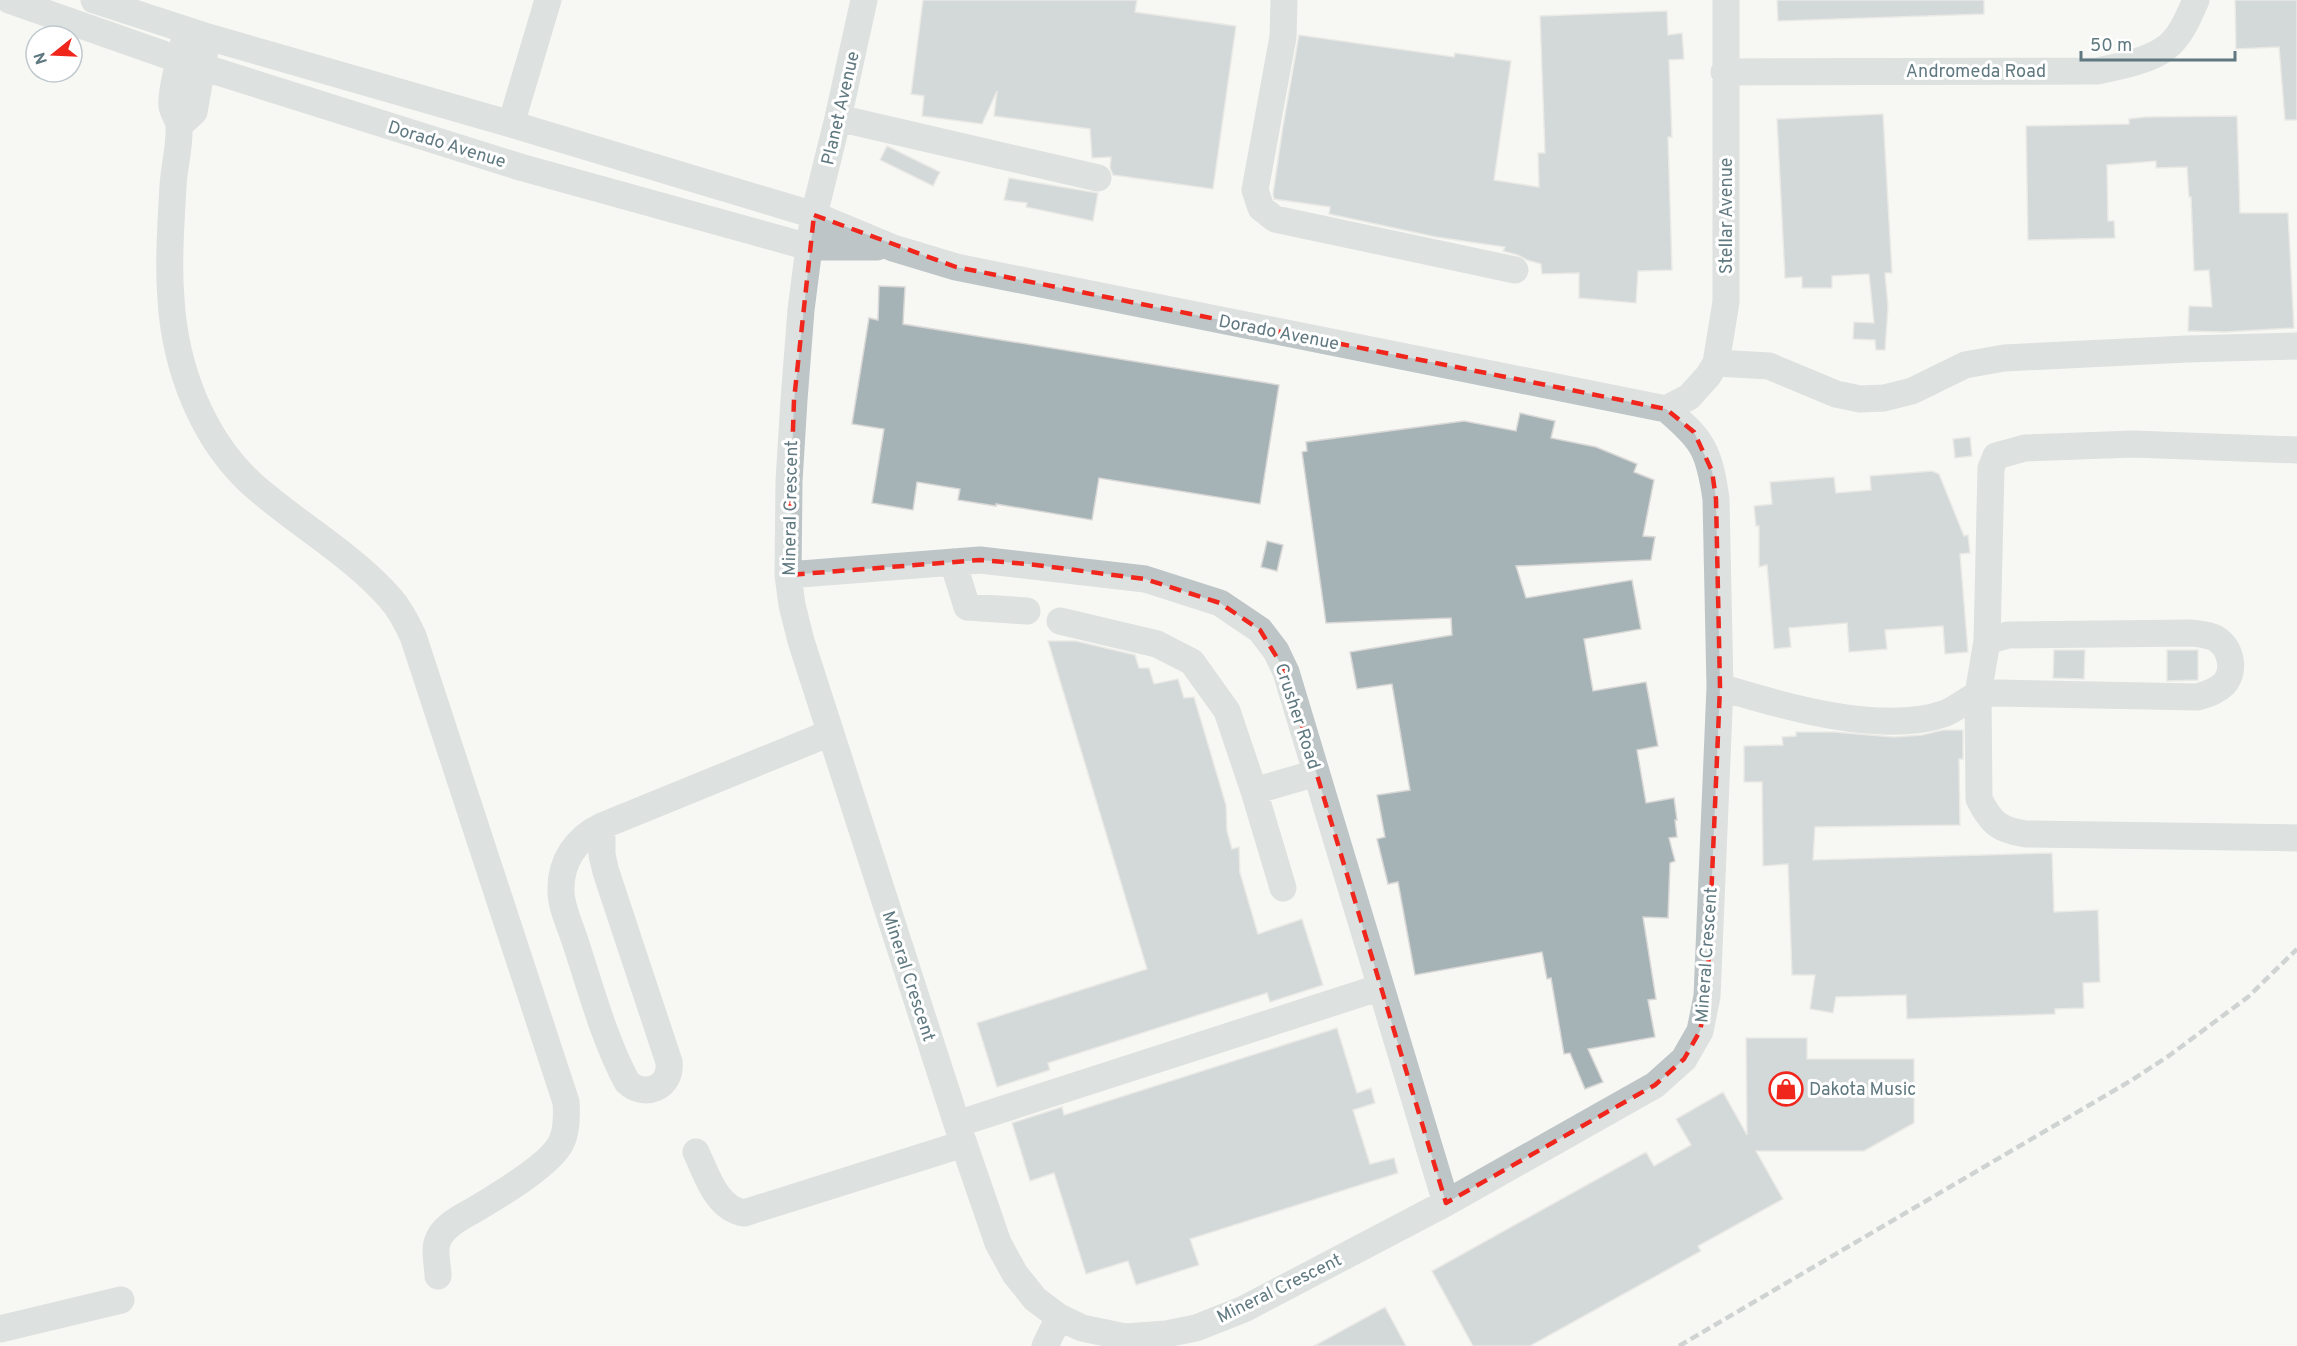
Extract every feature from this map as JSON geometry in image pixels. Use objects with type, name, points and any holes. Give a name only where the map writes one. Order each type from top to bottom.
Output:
[{"type":"street","name":"Dorado Avenue","points":[[9,0],[41,5],[191,64],[520,167],[809,247],[893,248]]},
{"type":"street","name":"Dorado Avenue","points":[[94,0],[197,33],[511,124],[814,216],[893,248],[956,267],[1666,409]]},
{"type":"street","points":[[511,124],[548,0]]},
{"type":"street","name":"Planet Avenue","points":[[814,216],[864,0]]},
{"type":"street","points":[[1284,0],[1283,37],[1255,190],[1261,208],[1275,219],[1515,270]]},
{"type":"street","name":"Stellar Avenue","points":[[1666,409],[1689,397],[1708,376],[1716,363],[1726,302],[1726,0]]},
{"type":"street","name":"Andromeda Road","points":[[1725,72],[2097,71],[2132,63],[2167,47],[2186,23],[2196,0]]},
{"type":"street","points":[[197,33],[191,64],[194,112],[179,126],[173,176],[171,300],[187,382],[203,420],[223,453],[245,477],[350,561],[390,598],[404,617],[414,636],[566,1102],[565,1131],[561,1144],[547,1160],[483,1205],[454,1222],[443,1232],[436,1244],[438,1276]]},
{"type":"street","points":[[838,118],[1098,178]]},
{"type":"street","name":"Mineral Crescent","points":[[814,216],[801,310],[793,411],[788,575],[792,605],[830,732],[960,1134],[998,1244],[1015,1274],[1035,1299],[1059,1317],[1082,1328],[1125,1336],[1166,1334],[1196,1328],[1244,1309],[1446,1203],[1655,1085],[1684,1059],[1700,1031],[1707,996],[1720,687],[1716,499],[1712,471],[1704,449],[1694,432],[1666,409]]},
{"type":"street","points":[[1716,363],[1769,366],[1836,394],[1860,399],[1884,398],[1912,391],[1965,365],[2004,358],[2297,346]]},
{"type":"street","points":[[2297,450],[2133,444],[2025,447],[1996,456],[1991,468],[1990,481],[1988,641],[1978,694],[1979,799],[1995,824],[2009,831],[2038,835],[2297,838]]},
{"type":"street","name":"Crusher Road","points":[[788,575],[980,560],[1145,579],[1220,603],[1260,630],[1276,651],[1286,672],[1446,1203]]},
{"type":"street","points":[[952,562],[968,607],[1027,611]]},
{"type":"street","points":[[1060,621],[1157,644],[1192,662],[1227,711],[1283,888]]},
{"type":"street","points":[[1720,687],[1782,706],[1850,719],[1908,721],[1946,712],[1978,694],[2198,697],[2218,690],[2226,682],[2230,672],[2230,657],[2225,648],[2215,638],[2192,633],[2008,635],[1988,641]]},
{"type":"street","points":[[602,826],[602,848],[606,872],[669,1062],[669,1075],[663,1082],[653,1089],[643,1091],[635,1090],[627,1082],[599,1014],[561,899],[564,866],[585,834],[602,826],[830,732]]},
{"type":"street","points":[[1254,791],[1316,773]]},
{"type":"street","points":[[696,1152],[716,1193],[726,1206],[735,1212],[744,1213],[960,1134],[1381,987]]},
{"type":"street","points":[[0,1329],[121,1300]]},
{"type":"street","points":[[1045,1346],[1059,1317]]},
{"type":"highlighted area","points":[[814,215],[956,267],[1666,409],[1694,432],[1712,471],[1716,499],[1720,687],[1707,996],[1700,1031],[1684,1059],[1655,1085],[1446,1203],[1286,672],[1260,630],[1220,603],[1145,579],[1028,564],[980,560],[788,575],[794,400]]},
{"type":"building","points":[[923,0],[1137,0],[1135,12],[1236,26],[1213,189],[1113,175],[1110,168],[1111,157],[1092,158],[1090,129],[994,116],[997,91],[982,124],[922,116],[924,96],[911,94]]},
{"type":"building","points":[[1777,0],[1984,0],[1984,14],[1778,21]]},
{"type":"building","points":[[2235,0],[2297,0],[2297,120],[2285,120],[2279,47],[2236,49]]},
{"type":"building","points":[[1667,11],[1668,35],[1682,33],[1684,59],[1669,60],[1672,137],[1668,137],[1672,270],[1638,271],[1636,303],[1579,298],[1579,273],[1542,274],[1541,264],[1503,251],[1505,247],[1436,237],[1329,214],[1330,207],[1274,199],[1283,126],[1299,35],[1454,57],[1455,53],[1511,61],[1494,180],[1539,187],[1538,153],[1545,153],[1540,16]]},
{"type":"building","points":[[1883,114],[1892,273],[1885,273],[1888,307],[1885,350],[1876,350],[1875,340],[1853,339],[1854,322],[1874,323],[1869,274],[1832,276],[1832,288],[1802,288],[1802,277],[1785,278],[1777,119]]},
{"type":"building","points":[[2237,116],[2240,213],[2288,213],[2294,328],[2224,332],[2188,331],[2189,306],[2212,307],[2209,270],[2194,271],[2191,197],[2189,197],[2187,167],[2156,168],[2156,161],[2107,165],[2108,221],[2114,221],[2115,238],[2028,240],[2026,126],[2129,124],[2129,119],[2145,117]]},
{"type":"building","points":[[887,146],[940,172],[933,186],[880,160]]},
{"type":"building","points":[[1009,178],[1098,193],[1093,221],[1026,207],[1027,203],[1004,200]]},
{"type":"building","points":[[879,286],[905,287],[903,324],[1279,385],[1260,504],[1099,478],[1092,520],[958,500],[960,489],[917,482],[913,510],[872,503],[884,429],[852,424],[869,318],[878,320]]},
{"type":"building","points":[[1520,413],[1555,421],[1551,438],[1596,447],[1637,464],[1634,472],[1654,480],[1643,536],[1655,537],[1651,560],[1516,566],[1526,598],[1632,580],[1641,629],[1584,639],[1593,691],[1646,682],[1658,746],[1637,750],[1646,803],[1674,798],[1677,820],[1675,820],[1677,837],[1669,838],[1675,861],[1670,863],[1668,918],[1643,917],[1656,999],[1648,1000],[1655,1037],[1588,1049],[1603,1082],[1585,1089],[1570,1053],[1564,1054],[1551,978],[1547,979],[1542,952],[1415,975],[1398,882],[1388,884],[1377,839],[1385,837],[1377,795],[1410,790],[1392,684],[1357,689],[1350,652],[1452,635],[1451,618],[1326,623],[1302,452],[1307,451],[1306,442],[1464,421],[1516,431]]},
{"type":"building","points":[[1970,437],[1972,456],[1955,458],[1953,439]]},
{"type":"building","points":[[1932,471],[1939,474],[1964,536],[1968,535],[1970,553],[1960,554],[1968,652],[1945,654],[1943,626],[1885,630],[1887,649],[1849,652],[1847,623],[1789,628],[1791,647],[1774,649],[1767,565],[1759,567],[1759,526],[1756,526],[1754,506],[1772,504],[1770,482],[1834,477],[1836,493],[1871,490],[1870,476]]},
{"type":"building","points":[[1267,541],[1283,545],[1277,571],[1261,567]]},
{"type":"building","points":[[1048,641],[1076,641],[1135,655],[1139,668],[1149,668],[1154,684],[1178,679],[1184,698],[1194,697],[1226,805],[1227,831],[1232,849],[1239,847],[1240,873],[1258,934],[1302,919],[1323,985],[1270,1002],[1267,993],[1048,1063],[1050,1070],[997,1087],[977,1023],[1147,969]]},
{"type":"building","points":[[2054,650],[2085,650],[2084,679],[2053,678]]},
{"type":"building","points":[[2167,650],[2198,650],[2198,680],[2167,681]]},
{"type":"building","points":[[1943,730],[1963,730],[1963,759],[1959,759],[1960,825],[1815,827],[1813,860],[2052,853],[2054,912],[2098,910],[2100,982],[2083,983],[2084,1008],[2055,1009],[2055,1014],[1907,1019],[1906,995],[1836,997],[1833,1013],[1810,1009],[1815,975],[1792,975],[1788,864],[1763,866],[1762,782],[1744,782],[1744,746],[1783,745],[1782,737],[1796,736],[1796,732],[1834,732],[1894,737],[1922,735]]},
{"type":"building","points":[[1337,1028],[1357,1093],[1371,1088],[1375,1103],[1353,1110],[1370,1164],[1394,1158],[1398,1173],[1190,1239],[1199,1265],[1136,1285],[1128,1261],[1086,1274],[1054,1173],[1030,1181],[1012,1123],[1062,1107],[1064,1115]]},
{"type":"building","points":[[1746,1038],[1807,1038],[1807,1059],[1914,1059],[1914,1123],[1864,1151],[1756,1151],[1783,1199],[1698,1246],[1701,1251],[1530,1346],[1473,1346],[1432,1271],[1646,1152],[1654,1166],[1691,1145],[1676,1119],[1723,1092],[1747,1135]]},
{"type":"building","points":[[1385,1307],[1406,1346],[1314,1346]]},
{"type":"railway","points":[[1679,1346],[2132,1080],[2248,997],[2297,949]]},
{"type":"place","name":"Dakota Music","points":[[1786,1089]]}]
